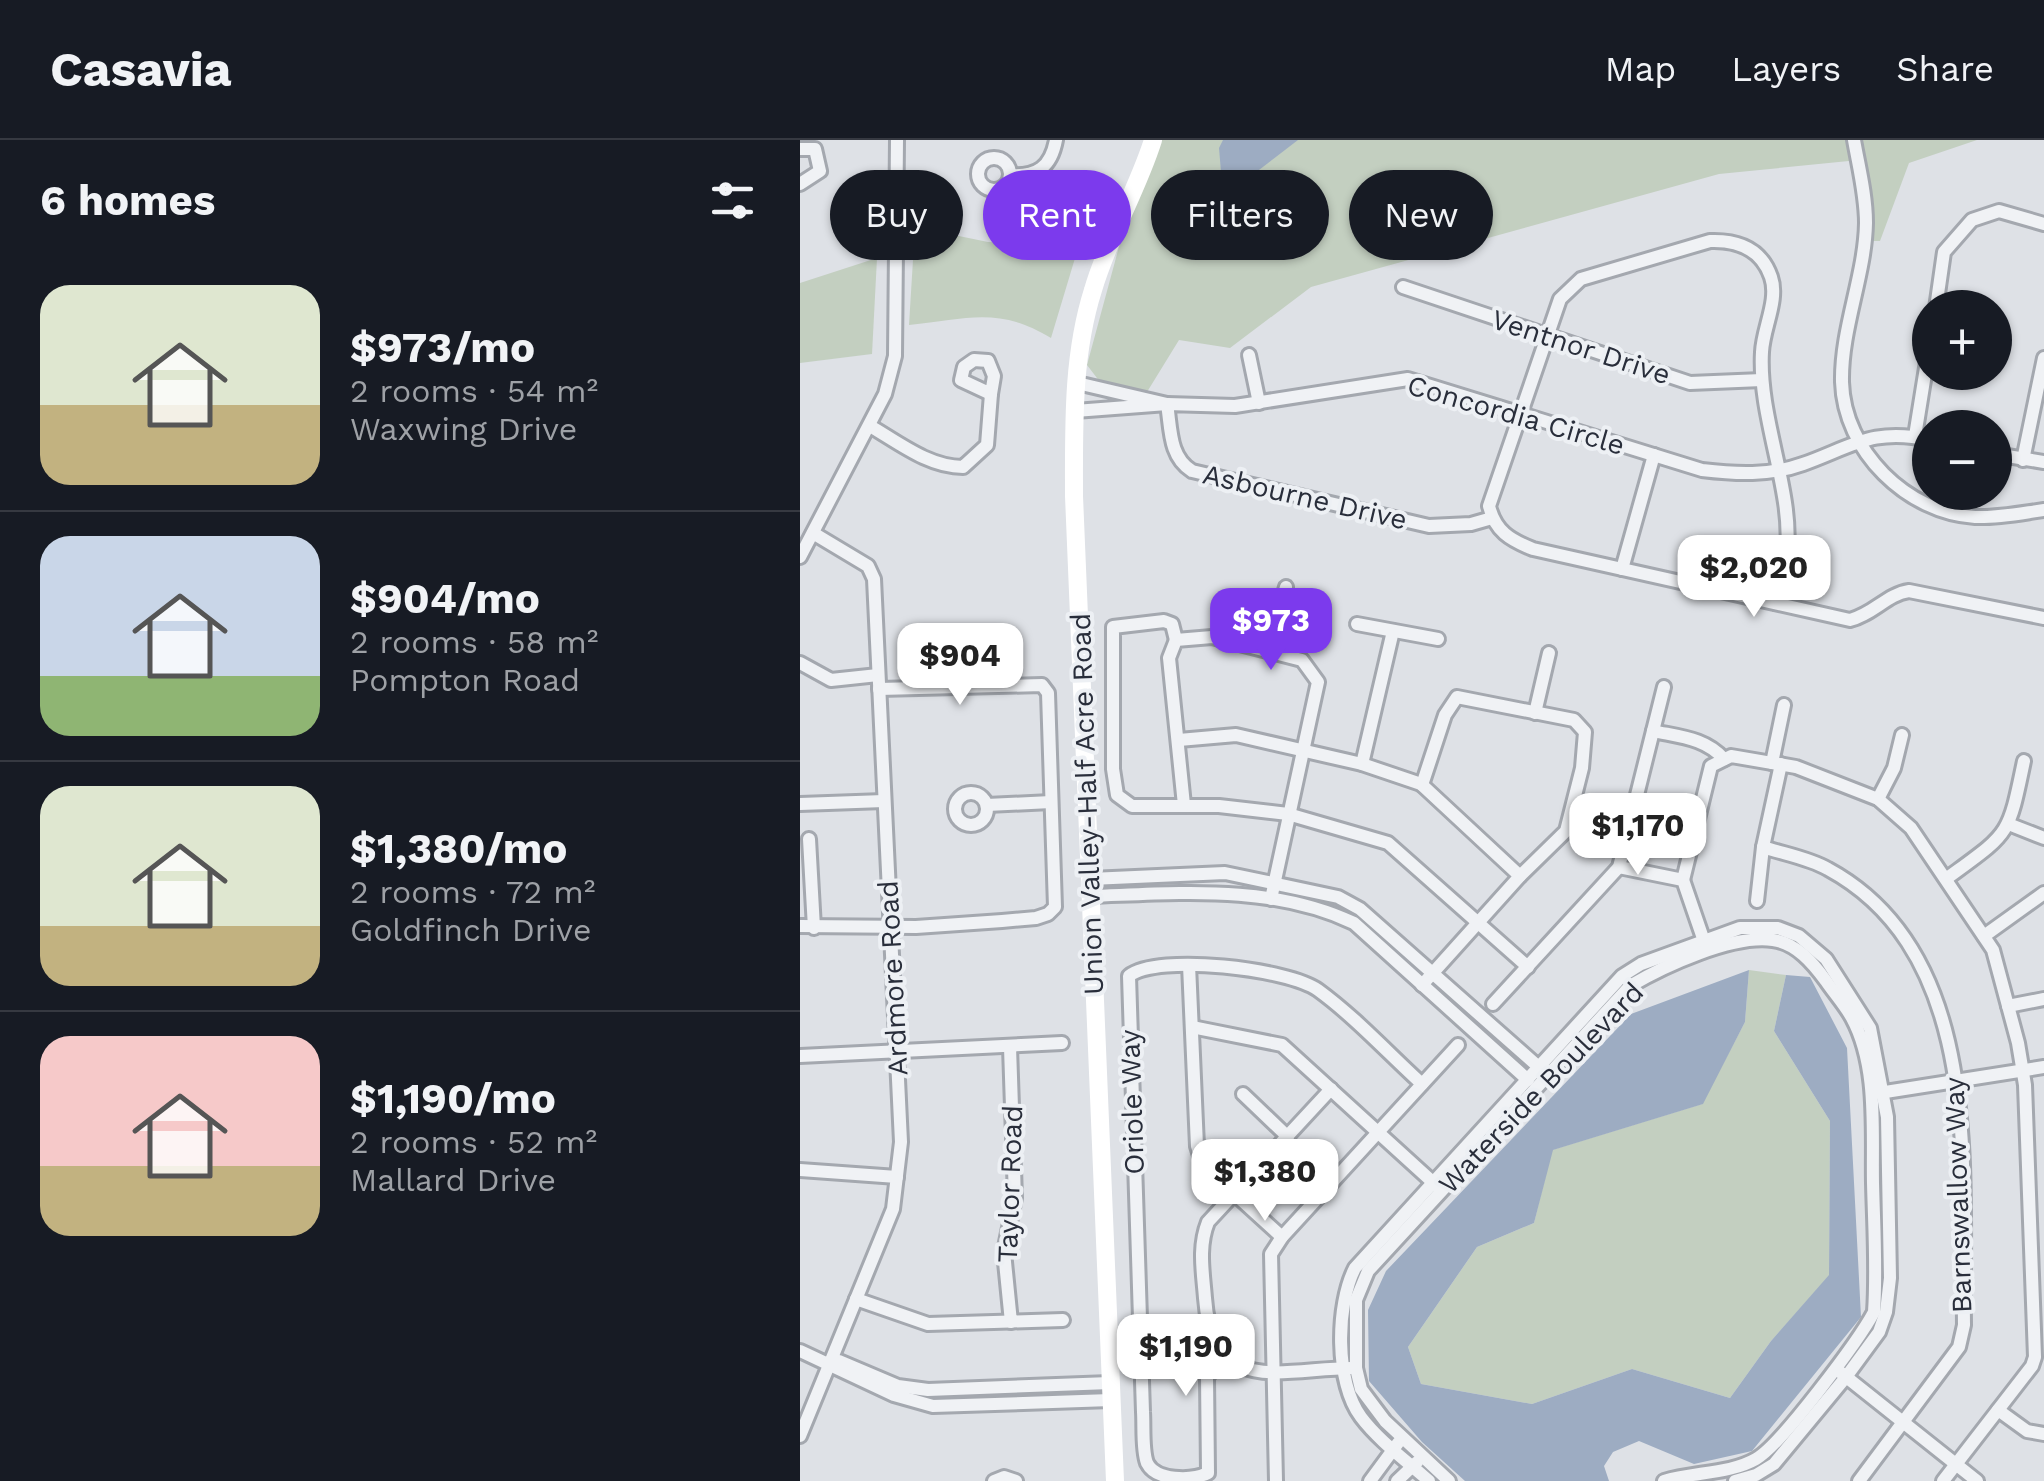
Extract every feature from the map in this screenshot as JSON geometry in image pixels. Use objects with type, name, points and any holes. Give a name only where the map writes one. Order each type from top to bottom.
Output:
[{"type":"street","points":[[800,557],[870,426],[885,394],[895,356],[897,140]]},
{"type":"street","points":[[1040,170],[1046,166],[1056,140]]},
{"type":"street","name":"Union Valley-Half Acre Road","points":[[1114,1481],[1074,496],[1075,411],[1092,292],[1153,140]]},
{"type":"street","points":[[1854,140],[1866,226],[1842,383],[1848,418],[1858,439],[1879,470],[1921,502],[1975,517],[2044,510]]},
{"type":"street","points":[[800,149],[819,152],[820,171],[800,184]]},
{"type":"street","points":[[1939,290],[1944,252],[1972,220],[1999,211],[2044,224]]},
{"type":"street","points":[[1774,602],[1787,556],[1762,380],[1772,278],[1752,249],[1731,240],[1710,242],[1581,280],[1560,300],[1488,506],[1508,539],[1533,549],[1850,620],[1870,615],[1897,593],[1922,591],[2044,618]]},
{"type":"street","name":"Ventnor Drive","points":[[1403,287],[1690,382],[1762,380]]},
{"type":"street","points":[[1249,356],[1259,403]]},
{"type":"street","points":[[2023,460],[2044,358]]},
{"type":"street","name":"Concordia Circle","points":[[1075,411],[1259,403],[1408,379],[1702,470],[1736,474],[1776,471],[1858,439]]},
{"type":"street","name":"Concordia Circle","points":[[1077,383],[1167,404]]},
{"type":"street","points":[[870,426],[930,461],[946,467],[963,467],[987,445],[991,394]]},
{"type":"street","name":"Asbourne Drive","points":[[1167,404],[1174,450],[1180,464],[1192,470],[1429,526],[1471,524],[1492,518]]},
{"type":"street","points":[[1858,439],[1912,436]]},
{"type":"street","points":[[1622,569],[1654,455]]},
{"type":"street","points":[[2012,458],[2044,462]]},
{"type":"street","name":"Ardmore Road","points":[[800,1436],[893,1209],[901,1142],[874,579],[868,566],[813,533]]},
{"type":"street","points":[[1268,650],[1286,587]]},
{"type":"street","points":[[1184,805],[1169,658],[1176,640],[1172,624],[1164,621],[1114,626],[1113,740],[1118,796],[1132,806],[1158,809],[1184,805],[1288,814],[1388,843],[1528,967]]},
{"type":"street","points":[[1358,624],[1438,639]]},
{"type":"street","points":[[1362,764],[1393,630]]},
{"type":"street","points":[[1176,640],[1212,637],[1302,660],[1318,682],[1271,900]]},
{"type":"street","points":[[1535,713],[1550,654]]},
{"type":"street","points":[[800,663],[831,680],[1042,685],[1048,693],[1054,907],[1048,914],[916,927],[807,927],[809,839]]},
{"type":"street","points":[[1493,1004],[1619,867],[1664,688]]},
{"type":"street","points":[[1422,785],[1445,715],[1456,696],[1574,720],[1584,732],[1586,742],[1566,831],[1427,979]]},
{"type":"street","points":[[1757,901],[1784,705]]},
{"type":"street","points":[[1653,731],[1700,741],[1724,759]]},
{"type":"street","points":[[1878,799],[1894,768],[1902,734]]},
{"type":"street","points":[[1180,740],[1236,735],[1362,764],[1422,785],[1520,876]]},
{"type":"street","points":[[1706,945],[1683,880],[1711,766],[1731,756],[1822,775],[1878,799],[1911,828],[1993,950],[2022,1069],[2039,1361],[1944,1481]]},
{"type":"street","points":[[1946,878],[2001,839],[2011,825],[2024,760]]},
{"type":"street","points":[[800,804],[884,801]]},
{"type":"street","points":[[987,806],[1051,802]]},
{"type":"street","points":[[2011,825],[2044,838]]},
{"type":"street","name":"Barnswallow Way","points":[[1763,847],[1826,867],[1887,915],[1940,1003],[1957,1081],[1964,1325],[1959,1347],[1859,1481]]},
{"type":"street","points":[[1619,867],[1683,880]]},
{"type":"street","points":[[1091,887],[1153,876],[1225,872],[1338,897],[1360,909],[1531,1082]]},
{"type":"street","points":[[1152,894],[1153,876]]},
{"type":"street","points":[[1091,887],[1152,894],[1226,892],[1336,914],[1354,923],[1542,1071]]},
{"type":"street","points":[[1984,936],[2044,893]]},
{"type":"street","name":"Waterside Boulevard","points":[[1449,1481],[1398,1443],[1370,1405],[1350,1368],[1356,1300],[1368,1271],[1437,1186],[1531,1082],[1630,986],[1706,945],[1773,940],[1813,962],[1853,1020],[1879,1093],[1874,1312],[1840,1372],[1774,1464],[1756,1476],[1736,1481]]},
{"type":"street","name":"Oriole Way","points":[[1183,1480],[1166,1478],[1147,1463],[1129,976],[1139,968],[1216,963],[1314,987],[1422,1084]]},
{"type":"street","points":[[1189,965],[1196,1146],[1204,1165],[1282,1236]]},
{"type":"street","points":[[2008,1006],[2044,999]]},
{"type":"street","points":[[1192,1026],[1282,1044],[1437,1186]]},
{"type":"street","points":[[800,1056],[1062,1044]]},
{"type":"street","points":[[1276,1481],[1268,1263],[1282,1236],[1458,1046]]},
{"type":"street","name":"Taylor Road","points":[[1010,1047],[1015,1198],[1004,1252],[1011,1322]]},
{"type":"street","points":[[1879,1093],[2044,1067]]},
{"type":"street","points":[[1331,1090],[1208,1222],[1200,1240],[1207,1330],[1224,1355],[1246,1370],[1272,1373],[1350,1368]]},
{"type":"street","points":[[1243,1094],[1288,1137]]},
{"type":"street","points":[[807,1171],[896,1177]]},
{"type":"street","points":[[856,1299],[928,1324],[1063,1320]]},
{"type":"street","points":[[800,1350],[898,1386],[928,1390],[1029,1386],[1111,1392]]},
{"type":"street","points":[[1183,1480],[1208,1473],[1207,1378],[1224,1355]]},
{"type":"street","points":[[830,1363],[833,1368],[894,1395],[933,1406],[1031,1404],[1111,1392]]},
{"type":"street","points":[[1840,1372],[1976,1481]]},
{"type":"street","name":"Waterside Boulevard","points":[[1664,1481],[1755,1460],[1770,1449],[1840,1372]]},
{"type":"street","points":[[1029,1386],[1026,1396],[1031,1404]]},
{"type":"street","points":[[1998,1410],[2026,1431],[2044,1434]]},
{"type":"street","points":[[1370,1481],[1398,1443]]},
{"type":"street","points":[[1397,1481],[1418,1461]]},
{"type":"street","name":"Waterside Boulevard","points":[[1418,1461],[1429,1481]]},
{"type":"street","points":[[994,1481],[1004,1477],[1016,1481]]},
{"type":"green space","points":[[1159,140],[1977,140],[1909,163],[1880,241],[1867,241],[1859,160],[1719,174],[1493,237],[1493,170],[1349,170],[1349,260],[1408,260],[1311,287],[1230,348],[1179,340],[1147,392],[1100,382],[1087,365],[1115,260],[1131,260],[1131,214]]},
{"type":"green space","points":[[963,237],[983,241],[983,260],[1074,260],[1051,338],[998,318],[909,325],[913,260],[963,260]]},
{"type":"green space","points":[[877,260],[872,354],[800,363],[800,283]]},
{"type":"green space","points":[[1749,970],[1786,975],[1774,1031],[1830,1121],[1829,1276],[1771,1341],[1730,1398],[1632,1369],[1532,1404],[1421,1384],[1408,1347],[1477,1247],[1534,1223],[1552,1150],[1702,1104],[1745,1022]]},
{"type":"water","points":[[1223,140],[1298,140],[1259,170],[1221,170],[1219,148]]},
{"type":"water","points":[[1749,970],[1745,1022],[1703,1104],[1553,1150],[1534,1223],[1477,1247],[1408,1347],[1421,1384],[1532,1404],[1632,1369],[1730,1398],[1771,1341],[1829,1275],[1830,1121],[1774,1031],[1786,975],[1810,977],[1847,1048],[1861,1317],[1752,1451],[1694,1464],[1639,1441],[1613,1452],[1604,1466],[1609,1481],[1465,1481],[1422,1442],[1369,1381],[1368,1310],[1386,1271],[1631,1014]]}]
